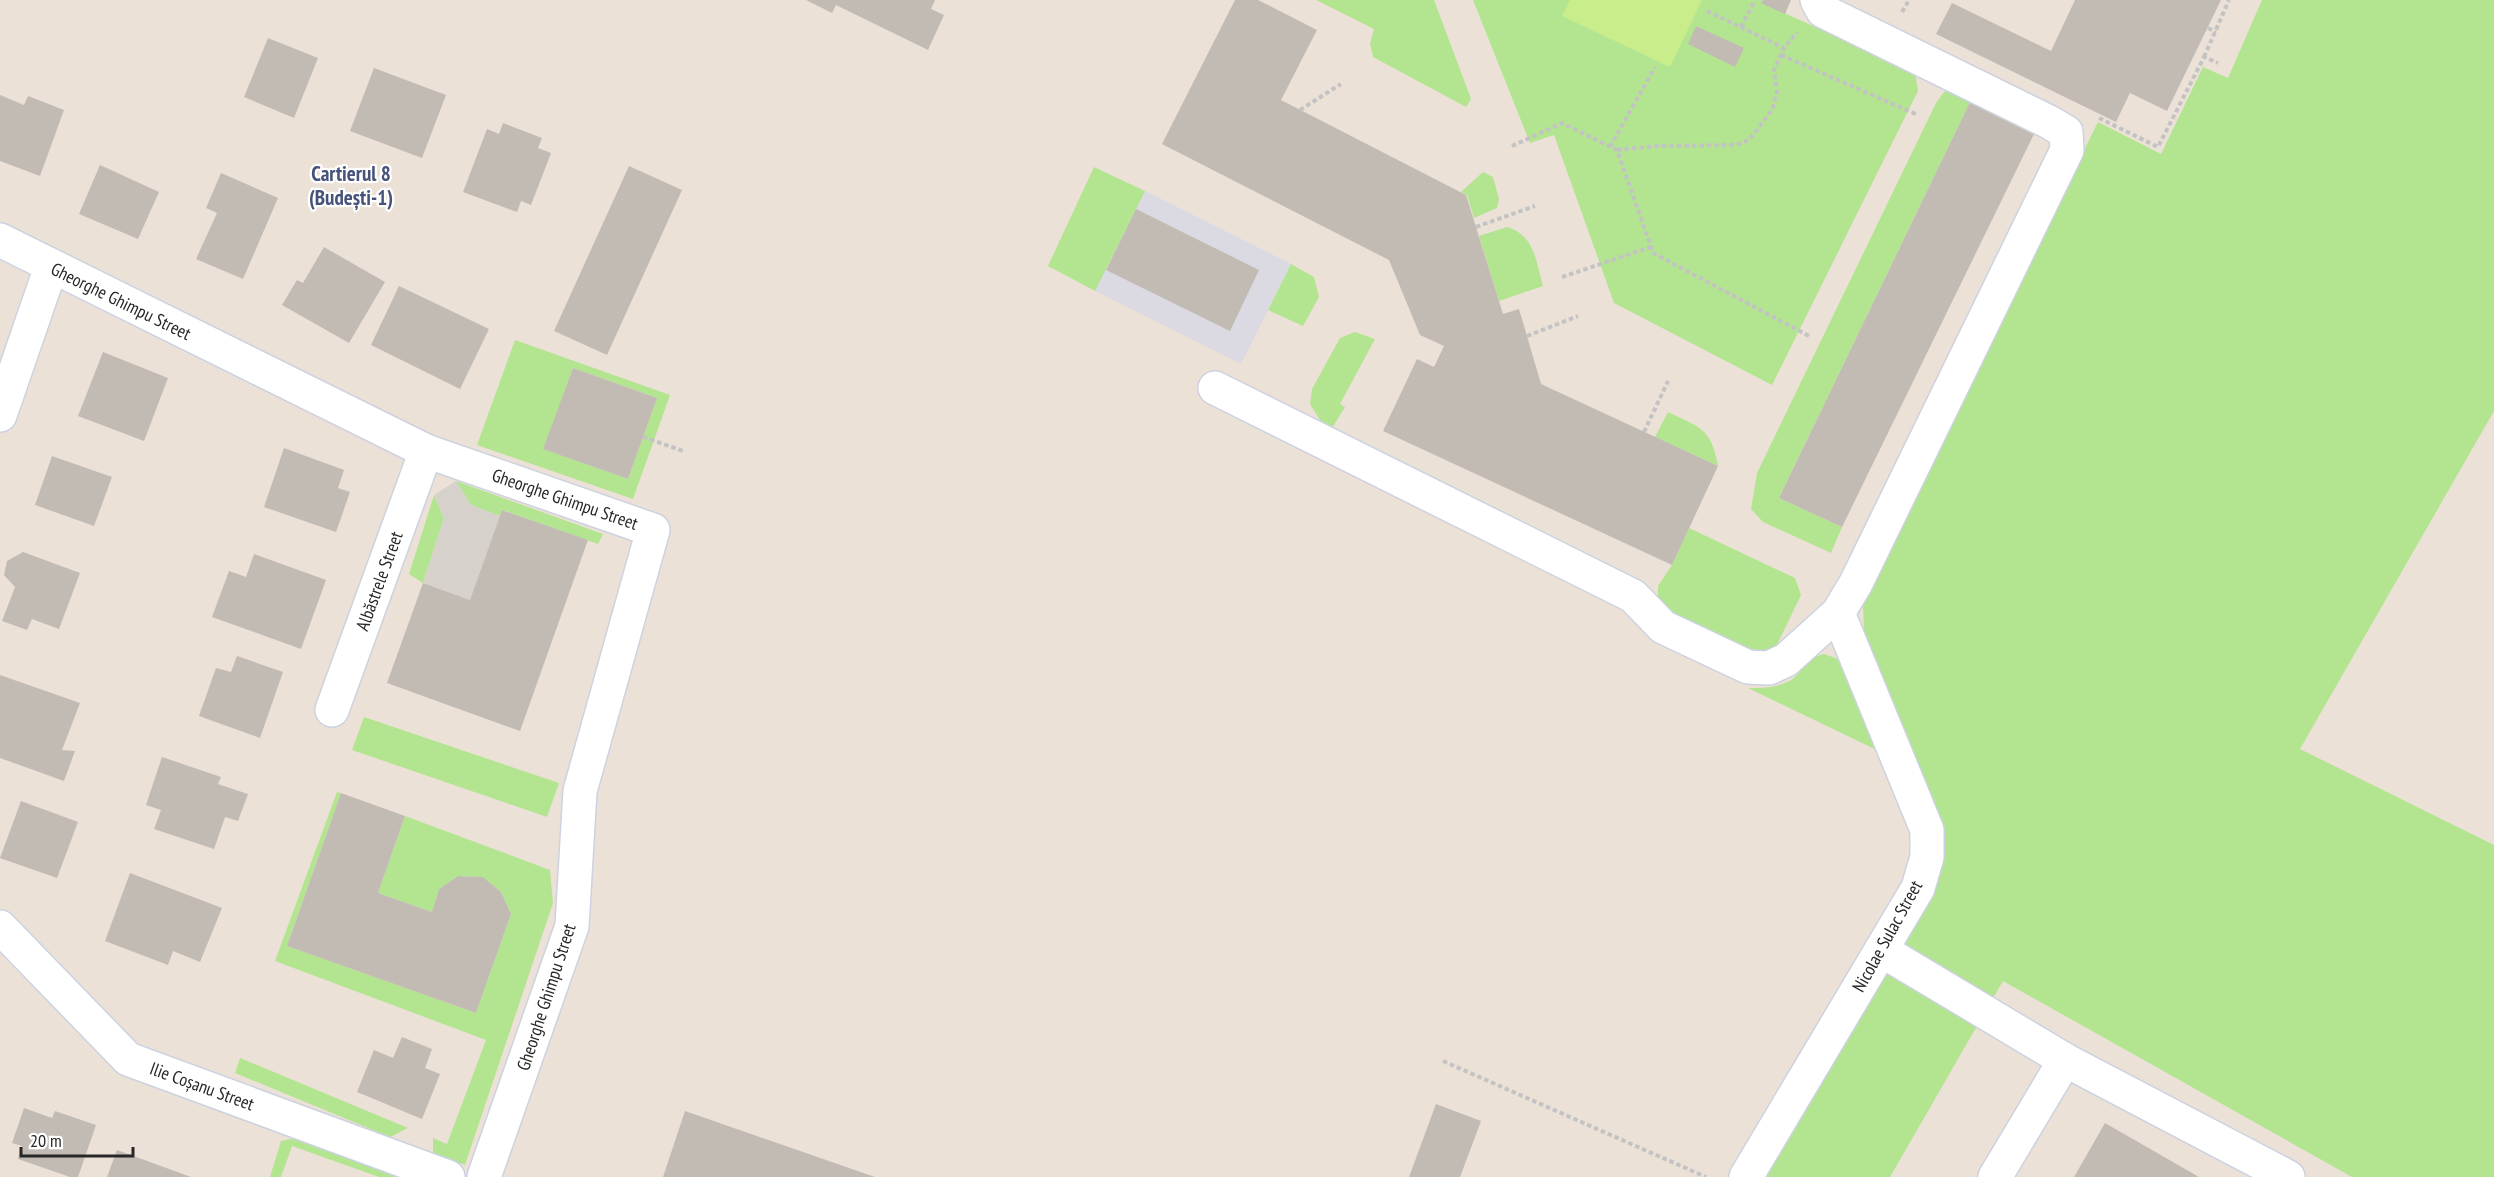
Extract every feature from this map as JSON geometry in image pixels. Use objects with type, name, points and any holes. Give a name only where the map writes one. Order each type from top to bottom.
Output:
[{"type":"street","points":[[1215,388],[1633,596],[1663,627],[1748,667],[1769,668],[1786,660],[1838,613],[1856,583],[2067,150],[2066,132],[2049,122],[1820,5]]},
{"type":"street","name":"Gheorghe Ghimpu Street","points":[[0,240],[426,451],[653,530],[580,791],[572,926],[484,1177]]},
{"type":"street","points":[[0,415],[51,267]]},
{"type":"street","name":"Albăstrele Street","points":[[332,710],[426,451]]},
{"type":"street","name":"Nicolae Sulac Street","points":[[1746,1177],[1918,888],[1927,857],[1927,830],[1838,613]]},
{"type":"street","name":"Ilie Coșanu Street","points":[[0,927],[129,1059],[448,1177]]},
{"type":"street","points":[[1881,950],[2065,1060],[2288,1177]]},
{"type":"street","points":[[1995,1177],[2065,1060]]},
{"type":"path","points":[[1741,27],[1755,0]]},
{"type":"path","points":[[2158,147],[2204,57],[2229,0]]},
{"type":"path","points":[[1512,146],[1562,123],[1617,150],[1658,146],[1735,145],[1749,140],[1772,110],[1777,92],[1774,70],[1784,48],[1820,5]]},
{"type":"path","points":[[1707,11],[1784,48]]},
{"type":"path","points":[[2208,28],[2216,32]]},
{"type":"path","points":[[1781,55],[1918,115]]},
{"type":"path","points":[[2204,57],[2218,63]]},
{"type":"path","points":[[1610,147],[1656,67]]},
{"type":"path","points":[[1300,110],[1341,84]]},
{"type":"path","points":[[1617,150],[1653,253],[1809,336]]},
{"type":"path","points":[[1476,227],[1535,206]]},
{"type":"path","points":[[1562,277],[1650,247]]},
{"type":"path","points":[[1527,336],[1578,316]]},
{"type":"path","points":[[1644,432],[1668,381]]},
{"type":"path","points":[[643,437],[683,451]]},
{"type":"path","points":[[1443,1061],[1706,1177]]},
{"type":"shaded area","points":[[1145,191],[1291,264],[1241,364],[1095,291]]},
{"type":"shaded area","points":[[456,481],[471,505],[500,516],[470,600],[423,583],[444,518],[434,495]]},
{"type":"green space","points":[[1316,0],[1434,0],[1471,99],[1466,107],[1373,57],[1370,43],[1374,29]]},
{"type":"green space","points":[[1473,0],[1763,0],[1762,3],[1915,72],[1918,91],[1772,385],[1614,303],[1554,135],[1530,143]]},
{"type":"green space","points":[[1570,0],[1702,0],[1670,67],[1562,16]]},
{"type":"green space","points":[[2262,0],[2494,0],[2494,411],[2300,749],[2494,845],[2494,1177],[2352,1177],[2003,981],[1890,1177],[1759,1177],[1937,881],[1913,758],[1864,631],[1863,606],[1884,552],[2098,122],[2161,154],[2203,67],[2228,78]]},
{"type":"green space","points":[[1965,91],[1970,102],[1779,498],[1842,527],[1831,553],[1763,522],[1751,509],[1757,473],[1936,103],[1944,92]]},
{"type":"green space","points":[[1094,167],[1145,191],[1095,291],[1048,266]]},
{"type":"green space","points":[[1483,172],[1493,177],[1499,199],[1497,208],[1474,218],[1467,195],[1461,192]]},
{"type":"green space","points":[[1507,227],[1523,236],[1529,243],[1543,286],[1499,301],[1479,236]]},
{"type":"green space","points":[[1291,264],[1314,277],[1319,297],[1303,326],[1268,310]]},
{"type":"green space","points":[[1355,332],[1375,339],[1340,404],[1345,407],[1332,428],[1320,420],[1310,404],[1312,389],[1340,338]]},
{"type":"green space","points":[[515,340],[670,395],[633,499],[477,445]],"holes":[[[573,368],[657,398],[628,479],[544,449]]]},
{"type":"green space","points":[[1668,412],[1696,426],[1708,436],[1718,466],[1655,437]]},
{"type":"green space","points":[[456,481],[603,534],[598,544],[503,510],[500,516],[471,505]]},
{"type":"green space","points":[[434,495],[444,518],[423,583],[409,574]]},
{"type":"green space","points":[[1689,528],[1795,578],[1801,595],[1774,651],[1760,654],[1668,611],[1658,598],[1658,586],[1672,565]]},
{"type":"green space","points":[[1824,654],[1844,661],[1887,755],[1748,688],[1779,685],[1790,681],[1808,660]]},
{"type":"green space","points":[[364,717],[559,783],[547,817],[352,750]]},
{"type":"green space","points":[[337,792],[341,793],[287,946],[476,1013],[511,914],[501,892],[483,877],[458,876],[439,889],[432,912],[378,893],[405,816],[550,870],[553,903],[465,1165],[433,1154],[433,1138],[447,1144],[486,1040],[275,961]]},
{"type":"green space","points":[[240,1058],[408,1128],[390,1137],[235,1073]]},
{"type":"green space","points":[[295,1138],[407,1177],[379,1177],[292,1146],[281,1177],[270,1177],[281,1141]]},
{"type":"building","points":[[806,0],[935,0],[931,9],[944,15],[928,50],[836,5],[832,13]]},
{"type":"building","points":[[1235,0],[1258,0],[1317,30],[1281,100],[1466,195],[1503,314],[1519,309],[1541,384],[1718,466],[1672,565],[1383,431],[1417,359],[1434,367],[1444,346],[1420,335],[1389,260],[1162,144]]},
{"type":"building","points":[[1763,0],[1791,0],[1785,14],[1761,3]]},
{"type":"building","points":[[2075,0],[2221,0],[2167,111],[2130,93],[2116,122],[1936,34],[1952,3],[2051,51]]},
{"type":"building","points":[[1696,26],[1744,48],[1735,67],[1688,44]]},
{"type":"building","points":[[268,38],[318,58],[294,118],[244,97]]},
{"type":"building","points":[[374,68],[446,95],[422,158],[350,131]]},
{"type":"building","points":[[0,95],[24,105],[28,96],[64,110],[40,176],[0,161]]},
{"type":"building","points":[[1970,102],[2035,132],[1842,527],[1779,498]]},
{"type":"building","points":[[503,123],[542,138],[538,148],[551,153],[531,205],[521,201],[517,212],[463,192],[487,129],[499,134]]},
{"type":"building","points":[[100,165],[159,192],[138,239],[79,214]]},
{"type":"building","points":[[629,166],[682,190],[607,355],[554,331]]},
{"type":"building","points":[[221,173],[278,198],[243,279],[196,259],[217,213],[206,208]]},
{"type":"building","points":[[1136,209],[1259,270],[1230,331],[1106,270]]},
{"type":"building","points":[[324,247],[385,282],[349,343],[282,305],[297,280],[303,283]]},
{"type":"building","points":[[399,286],[489,329],[460,389],[371,345]]},
{"type":"building","points":[[103,352],[168,378],[144,441],[78,416]]},
{"type":"building","points":[[573,368],[657,398],[628,479],[543,449]]},
{"type":"building","points":[[284,448],[344,470],[338,488],[350,492],[336,532],[264,507]]},
{"type":"building","points":[[52,456],[112,477],[94,526],[35,505]]},
{"type":"building","points":[[502,510],[588,540],[520,731],[387,683],[423,583],[470,600]]},
{"type":"building","points":[[23,552],[80,573],[59,629],[32,619],[27,630],[2,621],[15,587],[4,575],[7,561]]},
{"type":"building","points":[[254,554],[326,580],[301,649],[212,617],[229,571],[246,577]]},
{"type":"building","points":[[237,656],[283,672],[260,738],[199,716],[216,668],[231,672]]},
{"type":"building","points":[[0,675],[80,703],[62,750],[75,751],[64,781],[0,758]]},
{"type":"building","points":[[162,757],[221,777],[218,784],[248,794],[238,821],[225,817],[214,849],[154,829],[161,810],[146,805]]},
{"type":"building","points":[[341,793],[405,816],[378,893],[432,912],[439,889],[458,876],[483,877],[501,892],[511,914],[476,1013],[287,946]]},
{"type":"building","points":[[21,801],[78,822],[57,878],[0,858]]},
{"type":"building","points":[[130,873],[222,908],[200,962],[173,951],[168,965],[105,941]]},
{"type":"building","points":[[402,1037],[432,1049],[425,1068],[440,1074],[422,1119],[357,1092],[374,1050],[393,1058]]},
{"type":"building","points":[[1436,1104],[1481,1121],[1460,1177],[1409,1177]]},
{"type":"building","points":[[24,1108],[52,1118],[55,1111],[96,1125],[78,1177],[70,1177],[18,1159],[22,1146],[12,1143]]},
{"type":"building","points":[[685,1111],[875,1177],[663,1177]]},
{"type":"building","points":[[2105,1123],[2199,1177],[2074,1177]]},
{"type":"building","points":[[117,1150],[191,1177],[107,1177]]},
{"type":"district","name":"Cartierul 8 (Budești-1)","points":[[351,185]]}]
